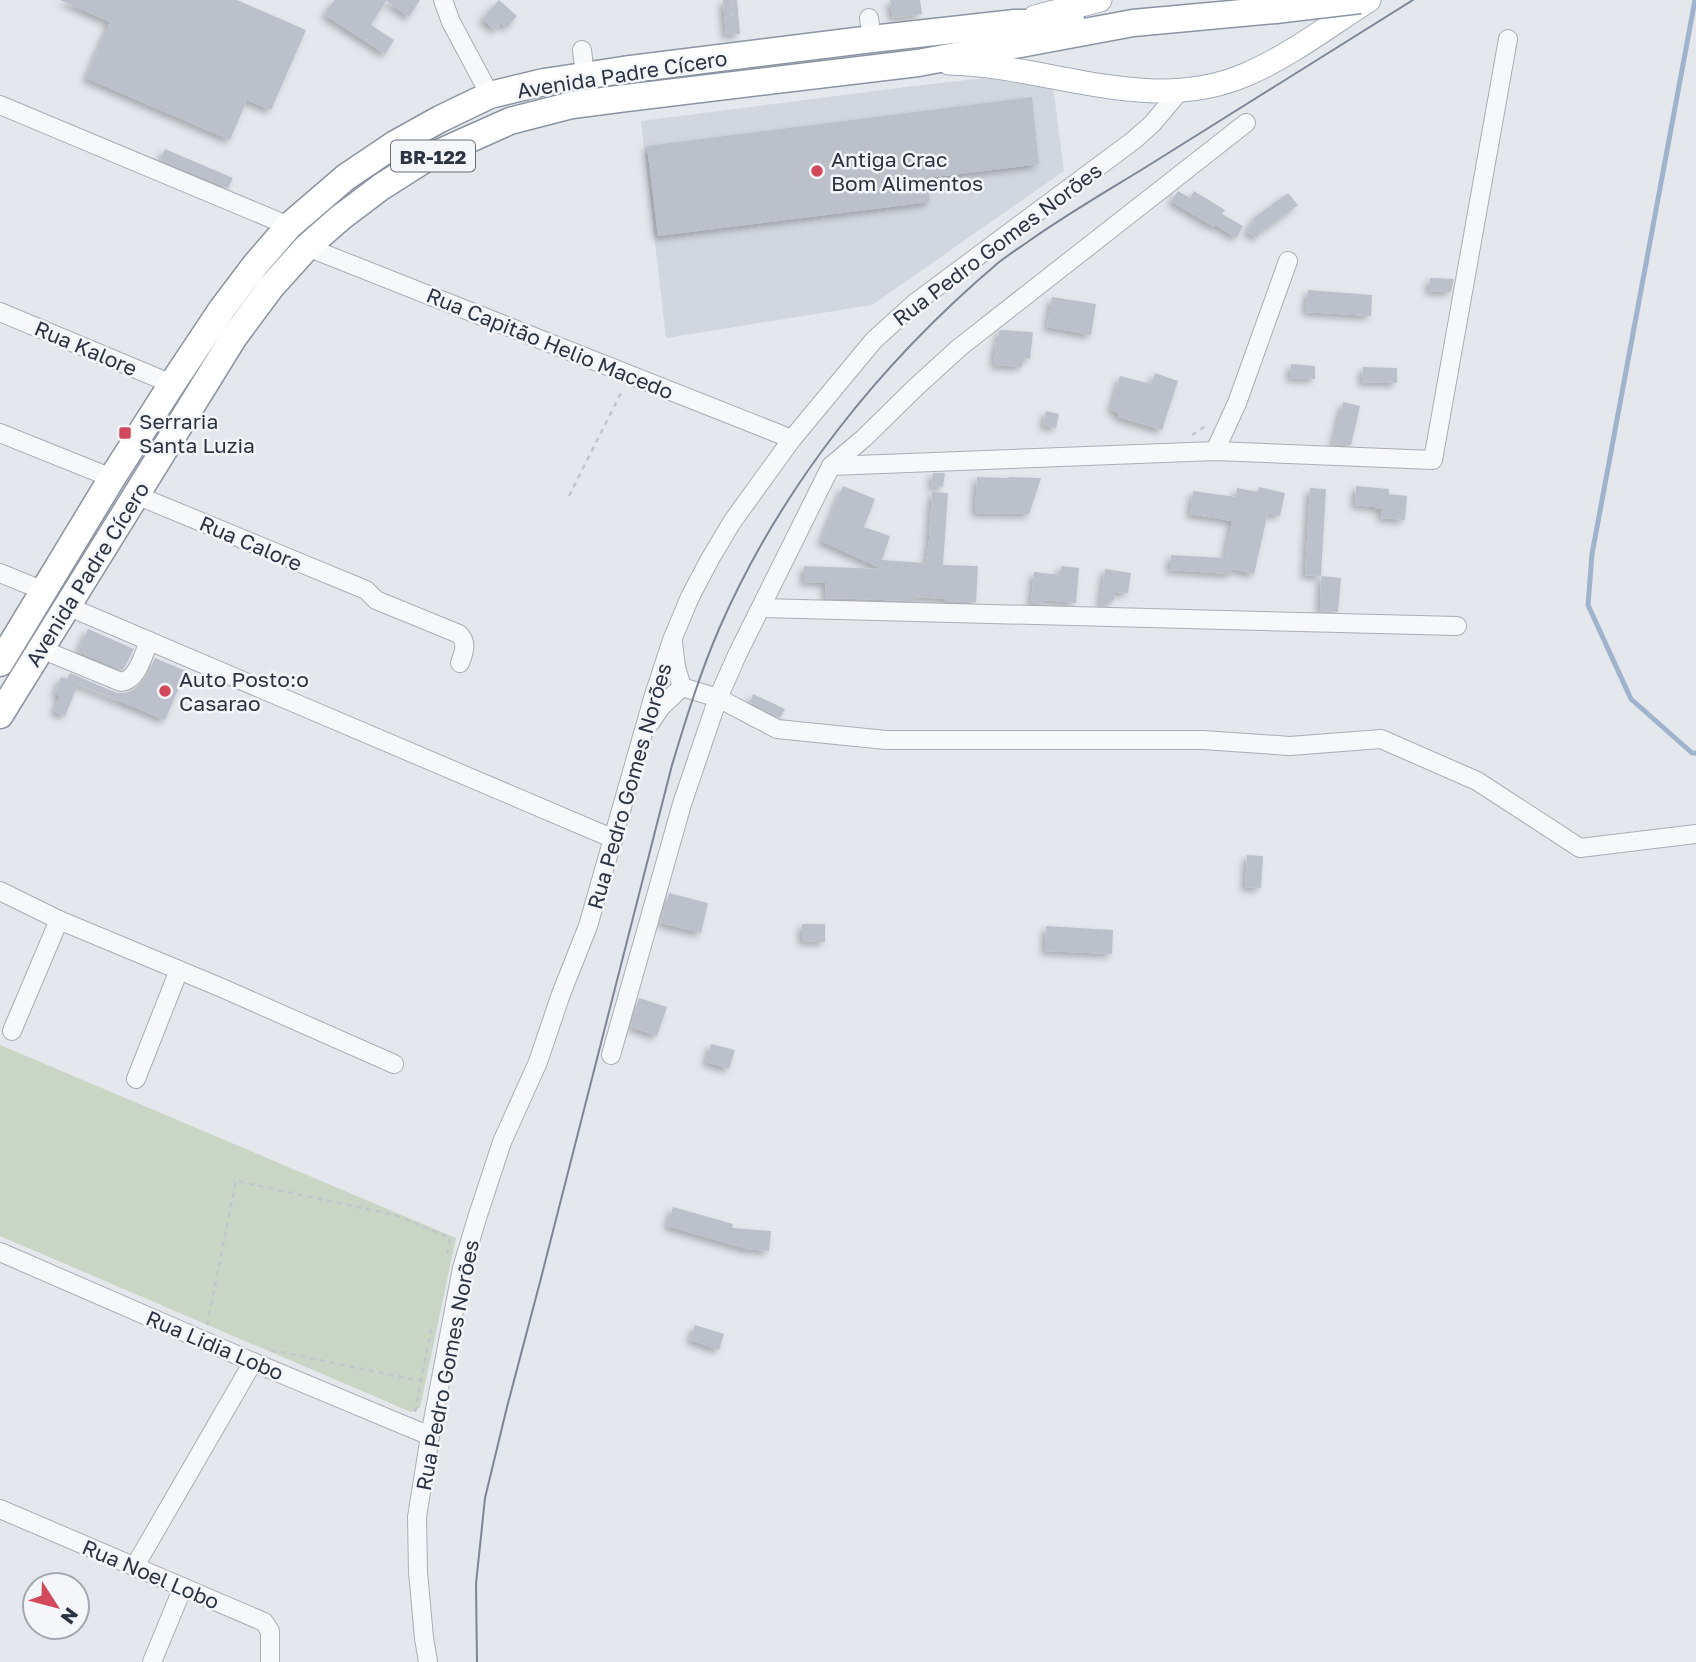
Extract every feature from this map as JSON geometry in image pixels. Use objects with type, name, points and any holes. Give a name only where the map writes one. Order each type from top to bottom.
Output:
[{"type":"highway","name":"Avenida Padre Cícero","points":[[0,663],[172,384],[256,264],[289,226],[346,177],[395,144],[440,119],[490,95],[544,82],[583,63],[870,28],[1015,23],[1133,23],[1360,0]]},
{"type":"highway","name":"Avenida Padre Cícero","points":[[0,715],[234,337],[271,287],[307,247],[340,219],[381,187],[414,166],[510,121],[572,106],[918,63],[1133,23]]},
{"type":"main road","name":"Avenida Padre Cícero","points":[[1015,23],[1100,0]]},
{"type":"main road","points":[[1316,35],[1335,13],[1339,0]]},
{"type":"main road","name":"Avenida Padre Cícero","points":[[918,63],[969,64],[1119,88],[1179,92],[1214,86],[1246,75],[1291,51],[1369,0]]},
{"type":"street","points":[[443,0],[451,22],[490,95]]},
{"type":"street","points":[[831,466],[1215,451],[1433,460],[1508,39]]},
{"type":"street","name":"Rua Pedro Gomes Norões","points":[[428,1662],[418,1572],[417,1517],[457,1294],[477,1218],[502,1142],[538,1062],[588,926],[654,695],[672,639],[690,597],[732,522],[792,439],[874,340],[904,312],[1134,140],[1152,124],[1179,92]]},
{"type":"street","points":[[0,105],[289,226]]},
{"type":"street","points":[[611,1055],[682,804],[718,698],[831,466],[960,347],[1246,123]]},
{"type":"street","name":"Rua Capitão Helio Macedo","points":[[307,247],[792,439]]},
{"type":"street","points":[[1215,451],[1237,404],[1288,261]]},
{"type":"street","name":"Rua Kalore","points":[[0,312],[172,384]]},
{"type":"street","points":[[0,433],[112,478]]},
{"type":"street","name":"Rua Calore","points":[[136,495],[366,590],[376,600],[459,634],[465,644],[460,663]]},
{"type":"street","points":[[0,573],[44,591]]},
{"type":"street","points":[[67,606],[614,839]]},
{"type":"street","points":[[761,608],[1457,626]]},
{"type":"street","points":[[672,639],[682,687]]},
{"type":"street","points":[[41,649],[121,682],[130,681],[135,674],[149,641]]},
{"type":"street","points":[[682,687],[718,698],[777,729],[886,740],[1203,740],[1290,746],[1381,739],[1477,781],[1580,848],[1696,834]]},
{"type":"street","points":[[645,730],[661,708],[682,687]]},
{"type":"street","points":[[0,891],[59,920],[394,1065]]},
{"type":"street","points":[[12,1031],[59,920]]},
{"type":"street","points":[[136,1079],[179,970]]},
{"type":"street","name":"Rua Lidia Lobo","points":[[0,1252],[257,1355],[430,1436]]},
{"type":"street","points":[[135,1566],[257,1355]]},
{"type":"street","name":"Rua Noel Lobo","points":[[0,1509],[264,1622],[270,1631],[270,1662]]},
{"type":"street","points":[[152,1662],[183,1587]]},
{"type":"path","points":[[731,2],[734,34]]},
{"type":"path","points":[[569,496],[630,375]]},
{"type":"path","points":[[1188,438],[1208,424]]},
{"type":"path","points":[[207,1325],[236,1181],[395,1215],[450,1238],[445,1264]]},
{"type":"path","points":[[411,1429],[434,1316]]},
{"type":"path","points":[[257,1355],[421,1381]]},
{"type":"shaded area","points":[[995,77],[1053,87],[1064,171],[872,305],[666,338],[641,121]]},
{"type":"green space","points":[[0,1045],[456,1238],[420,1408],[411,1412],[0,1236]]},
{"type":"building","points":[[60,0],[237,0],[306,30],[271,110],[247,100],[230,140],[86,78],[110,22]]},
{"type":"building","points":[[334,0],[420,0],[409,17],[386,1],[371,25],[394,40],[385,54],[325,15]]},
{"type":"building","points":[[499,0],[517,16],[507,28],[501,23],[495,30],[482,19]]},
{"type":"building","points":[[723,0],[737,0],[740,34],[726,35]]},
{"type":"building","points":[[890,0],[920,0],[922,14],[893,18]]},
{"type":"building","name":"Antiga Crac Bom Alimentos","points":[[1032,97],[1039,164],[927,178],[930,202],[658,236],[647,146]]},
{"type":"building","points":[[165,149],[233,178],[228,188],[160,160]]},
{"type":"building","points":[[1178,191],[1190,198],[1194,191],[1225,210],[1222,214],[1243,226],[1236,238],[1171,201]]},
{"type":"building","points":[[1288,193],[1298,205],[1262,230],[1257,238],[1247,232],[1255,217]]},
{"type":"building","points":[[1430,278],[1454,279],[1451,292],[1429,291]]},
{"type":"building","points":[[1308,290],[1372,295],[1371,316],[1306,312]]},
{"type":"building","points":[[1052,297],[1096,304],[1091,335],[1047,327]]},
{"type":"building","points":[[1001,330],[1033,332],[1030,359],[1023,358],[1022,367],[994,365],[996,342],[998,343]]},
{"type":"building","points":[[1291,364],[1315,366],[1315,379],[1290,378]]},
{"type":"building","points":[[1363,367],[1397,368],[1397,383],[1362,382]]},
{"type":"building","points":[[1155,373],[1178,381],[1162,430],[1118,417],[1119,413],[1111,410],[1120,376],[1151,384]]},
{"type":"building","points":[[1343,402],[1360,406],[1351,445],[1333,444]]},
{"type":"building","points":[[1046,411],[1059,414],[1056,428],[1043,425]]},
{"type":"building","points":[[933,473],[945,473],[943,487],[931,486]]},
{"type":"building","points":[[977,477],[1041,478],[1029,514],[975,513]]},
{"type":"building","points":[[843,486],[875,499],[864,527],[890,536],[882,560],[926,563],[932,492],[948,493],[943,565],[978,566],[976,602],[915,597],[915,601],[825,598],[826,583],[804,582],[804,566],[882,569],[821,541]]},
{"type":"building","points":[[1356,486],[1389,489],[1389,494],[1407,496],[1405,520],[1381,518],[1382,509],[1355,505]]},
{"type":"building","points":[[1259,487],[1285,493],[1280,516],[1268,513],[1254,574],[1232,569],[1231,574],[1170,570],[1171,555],[1225,558],[1232,521],[1190,514],[1193,491],[1236,497],[1237,488],[1258,492]]},
{"type":"building","points":[[1310,488],[1326,489],[1321,576],[1305,575]]},
{"type":"building","points":[[1061,566],[1079,568],[1076,603],[1044,600],[1043,604],[1031,604],[1034,572],[1060,575]]},
{"type":"building","points":[[1105,569],[1131,573],[1128,593],[1115,592],[1114,600],[1105,606],[1100,605]]},
{"type":"building","points":[[1321,576],[1341,578],[1338,612],[1320,611]]},
{"type":"building","points":[[88,629],[134,649],[122,670],[78,652]]},
{"type":"building","points":[[155,658],[186,671],[165,720],[78,684],[65,716],[54,711],[60,696],[55,693],[61,677],[67,679],[70,673],[117,693],[124,693],[140,684]]},
{"type":"building","points":[[753,694],[785,709],[780,718],[750,702]]},
{"type":"building","points":[[1247,855],[1263,856],[1261,888],[1245,887]]},
{"type":"building","points":[[669,893],[708,903],[701,933],[660,923]]},
{"type":"building","points":[[802,924],[825,924],[825,942],[802,941]]},
{"type":"building","points":[[1046,926],[1113,930],[1112,954],[1045,951]]},
{"type":"building","points":[[639,998],[667,1007],[657,1036],[631,1027]]},
{"type":"building","points":[[711,1044],[735,1050],[729,1069],[706,1062]]},
{"type":"building","points":[[673,1207],[733,1224],[732,1228],[771,1231],[769,1251],[746,1249],[667,1226]]},
{"type":"building","points":[[695,1325],[724,1334],[719,1350],[690,1340]]},
{"type":"waterway","points":[[1695,0],[1592,554],[1588,605],[1631,699],[1692,753],[1696,753]]},
{"type":"tram line","points":[[477,1662],[476,1584],[485,1498],[672,765],[699,679],[719,629],[772,526],[803,477],[874,385],[913,342],[998,263],[1072,212],[1413,0]]},
{"type":"place","name":"Antiga Crac Bom Alimentos","points":[[817,171]]},
{"type":"place","name":"Serraria Santa Luzia","points":[[125,433]]},
{"type":"place","name":"Auto Posto:o Casarao","points":[[165,691]]}]
